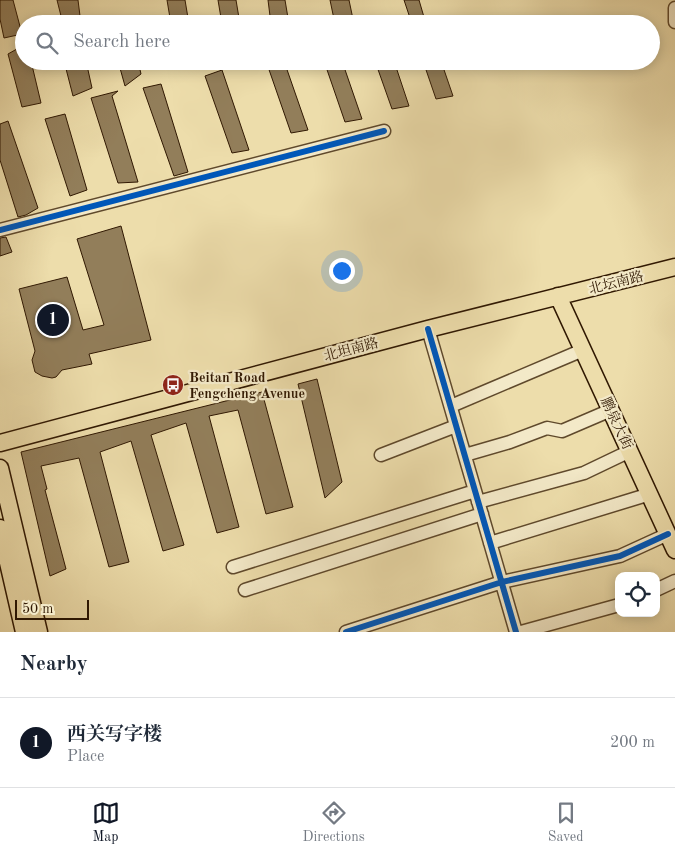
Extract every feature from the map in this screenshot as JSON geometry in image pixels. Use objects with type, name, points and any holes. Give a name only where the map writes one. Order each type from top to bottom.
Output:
[{"type":"main road","name":"北坛南路","points":[[558,296],[675,267]]},
{"type":"main road","name":"北坦南路","points":[[0,444],[558,296]]},
{"type":"main road","name":"鹏泉大街","points":[[558,296],[675,550]]},
{"type":"main road","points":[[0,468],[29,631]]},
{"type":"main road","points":[[0,528],[29,631]]},
{"type":"street","points":[[675,8],[675,22]]},
{"type":"street","points":[[0,230],[384,131]]},
{"type":"street","points":[[428,329],[516,632]]},
{"type":"street","points":[[451,406],[583,350]]},
{"type":"street","points":[[465,455],[510,442],[547,428],[562,431],[611,410]]},
{"type":"street","points":[[381,455],[456,426]]},
{"type":"street","points":[[234,567],[477,496],[584,472],[630,451]]},
{"type":"street","points":[[490,543],[650,494]]},
{"type":"street","points":[[245,590],[482,514]]},
{"type":"street","points":[[346,632],[502,582],[620,556],[668,534]]},
{"type":"street","points":[[660,588],[675,581]]},
{"type":"street","points":[[522,632],[615,605]]},
{"type":"building","points":[[0,0],[13,0],[17,15],[15,15],[15,36],[4,38],[0,19]]},
{"type":"building","points":[[57,0],[78,0],[80,15],[61,15]]},
{"type":"building","points":[[167,0],[185,0],[188,15],[170,15]]},
{"type":"building","points":[[218,0],[236,0],[238,15],[220,15]]},
{"type":"building","points":[[268,0],[285,0],[288,15],[270,15]]},
{"type":"building","points":[[330,0],[349,0],[352,15],[333,15]]},
{"type":"building","points":[[404,0],[419,0],[423,15],[409,15]]},
{"type":"building","points":[[15,50],[15,70],[33,70],[41,103],[22,107],[8,54]]},
{"type":"building","points":[[66,70],[88,70],[92,88],[73,96]]},
{"type":"building","points":[[121,70],[140,70],[141,74],[125,86]]},
{"type":"building","points":[[222,70],[249,150],[232,153],[205,76]]},
{"type":"building","points":[[269,70],[287,70],[308,130],[291,133]]},
{"type":"building","points":[[327,70],[345,70],[362,119],[345,122]]},
{"type":"building","points":[[378,70],[397,70],[409,106],[392,109]]},
{"type":"building","points":[[426,70],[444,70],[453,96],[436,99]]},
{"type":"building","points":[[161,84],[188,172],[174,176],[143,88]]},
{"type":"building","points":[[118,91],[112,96],[138,182],[118,183],[91,98]]},
{"type":"building","points":[[65,114],[87,190],[70,196],[45,119]]},
{"type":"building","points":[[8,121],[38,208],[18,217],[0,160],[0,124]]},
{"type":"building","points":[[121,226],[151,340],[89,354],[92,364],[62,370],[56,377],[52,378],[42,376],[35,372],[32,360],[35,351],[19,289],[67,277],[83,330],[104,325],[77,239]]},
{"type":"building","points":[[6,237],[12,252],[0,256],[0,238]]},
{"type":"building","points":[[317,379],[342,482],[325,498],[298,384]]},
{"type":"building","points":[[262,392],[293,507],[266,514],[238,410],[209,416],[239,527],[217,533],[186,423],[151,435],[184,545],[163,551],[131,441],[100,452],[129,562],[109,567],[79,458],[41,466],[47,489],[45,490],[66,569],[50,576],[21,452]]},
{"type":"cycle path","points":[[0,230],[384,131]]},
{"type":"cycle path","points":[[428,329],[516,632]]},
{"type":"cycle path","points":[[346,632],[502,582],[620,556],[668,534]]},
{"type":"place","name":"西关写字楼","points":[[53,320]]},
{"type":"place","name":"Beitan Road Fengcheng Avenue","points":[[173,385]]}]
